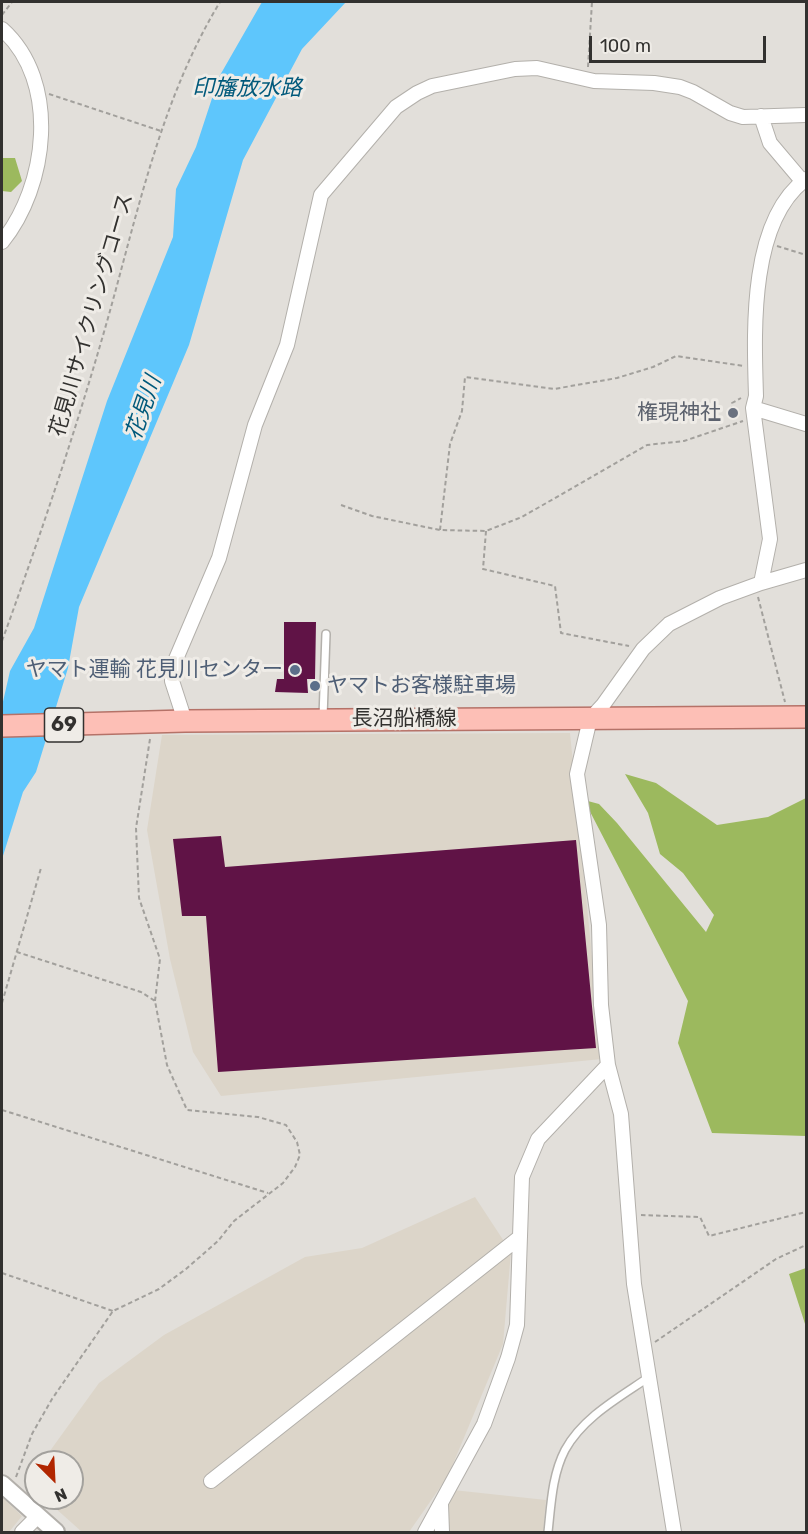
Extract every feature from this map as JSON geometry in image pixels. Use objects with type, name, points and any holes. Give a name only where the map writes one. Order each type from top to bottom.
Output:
[{"type":"main road","name":"長沼船橋線","points":[[2,726],[185,721],[797,717]]},
{"type":"street","points":[[2,29],[19,49],[35,89],[41,126],[33,187],[14,227],[2,242]]},
{"type":"street","points":[[185,721],[172,681],[172,666],[219,558],[255,425],[287,345],[321,195],[396,107],[432,86],[515,69],[537,68],[586,79],[680,87],[730,113],[761,116],[807,115]]},
{"type":"street","points":[[758,584],[770,539],[750,405],[756,367],[757,308],[766,243],[787,197],[805,180],[770,143],[761,116]]},
{"type":"street","points":[[750,405],[807,424]]},
{"type":"street","points":[[674,1533],[634,1284],[621,1114],[608,1065],[601,1005],[599,925],[577,774],[590,719],[603,705],[643,649],[669,624],[688,612],[758,584],[807,570]]},
{"type":"street","points":[[424,1533],[483,1425],[508,1358],[517,1325],[522,1178],[538,1139],[608,1065]]},
{"type":"street","points":[[211,1481],[520,1237]]},
{"type":"street","points":[[6,1487],[56,1533]]},
{"type":"street","points":[[441,1502],[442,1533]]},
{"type":"street","points":[[22,1533],[38,1516]]},
{"type":"lane","points":[[323,720],[326,634]]},
{"type":"lane","points":[[548,1533],[553,1485],[565,1450],[592,1416],[649,1377]]},
{"type":"path","points":[[2,15],[12,2]]},
{"type":"path","name":"花見川サイクリングコース","points":[[2,641],[61,474],[161,131],[203,29],[220,2]]},
{"type":"path","points":[[586,79],[591,40],[592,2]]},
{"type":"path","points":[[35,89],[161,131]]},
{"type":"path","points":[[766,243],[807,255]]},
{"type":"path","points":[[440,530],[450,444],[462,411],[465,377],[554,388],[618,378],[653,367],[676,356],[756,367]]},
{"type":"path","points":[[732,411],[732,403],[750,405]]},
{"type":"path","points":[[340,505],[372,516],[440,530],[486,531],[522,517],[647,445],[693,438],[750,405]]},
{"type":"path","points":[[486,531],[483,569],[555,586],[561,633],[643,649]]},
{"type":"path","points":[[758,584],[797,717]]},
{"type":"path","points":[[6,1487],[52,1399],[113,1311],[159,1289],[186,1269],[218,1241],[234,1221],[283,1183],[295,1167],[300,1155],[297,1142],[286,1125],[258,1117],[187,1110],[167,1065],[155,1001],[160,959],[139,898],[136,828],[152,723]]},
{"type":"path","points":[[2,1003],[41,868]]},
{"type":"path","points":[[17,952],[141,992],[155,1001]]},
{"type":"path","points":[[2,1110],[268,1193]]},
{"type":"path","points":[[629,1215],[688,1214],[700,1217],[710,1236],[807,1212]]},
{"type":"path","points":[[645,1349],[776,1259],[807,1245]]},
{"type":"path","points":[[2,1273],[113,1311]]},
{"type":"shaded area","points":[[570,733],[602,1059],[221,1096],[193,1052],[170,959],[147,830],[162,735]]},
{"type":"shaded area","points":[[475,1197],[511,1252],[503,1344],[448,1476],[409,1532],[82,1532],[57,1510],[84,1510],[84,1450],[51,1450],[99,1383],[164,1335],[305,1257],[362,1248]]},
{"type":"shaded area","points":[[453,1490],[546,1500],[543,1532],[447,1532],[447,1503]]},
{"type":"shaded area","points":[[2,1497],[22,1516],[9,1532],[2,1532]]},
{"type":"green space","points":[[2,158],[15,158],[22,181],[11,192],[2,191]]},
{"type":"green space","points":[[625,774],[656,783],[717,825],[768,817],[806,798],[806,1136],[712,1133],[678,1043],[688,1001],[584,800],[599,804],[617,823],[706,932],[714,915],[683,873],[660,854],[648,813]]},
{"type":"green space","points":[[806,1268],[806,1327],[789,1274]]},
{"type":"water","name":"印旛放水路","points":[[262,2],[346,2],[302,49],[243,160],[189,345],[79,607],[68,668],[36,772],[23,792],[2,859],[2,706],[10,671],[34,628],[107,401],[173,237],[176,189],[196,147],[219,77]]},
{"type":"building","points":[[284,622],[316,622],[315,679],[307,679],[308,693],[275,692],[277,679],[284,679]]},
{"type":"building","points":[[221,836],[225,867],[576,840],[596,1048],[218,1072],[206,916],[182,916],[173,839]]},
{"type":"place","name":"権現神社","points":[[733,413]]},
{"type":"place","name":"ヤマト運輸 花見川センター","points":[[295,670]]},
{"type":"place","name":"ヤマトお客様駐車場","points":[[315,686]]},
{"type":"water label","name":"花見川","points":[[144,408]]}]
